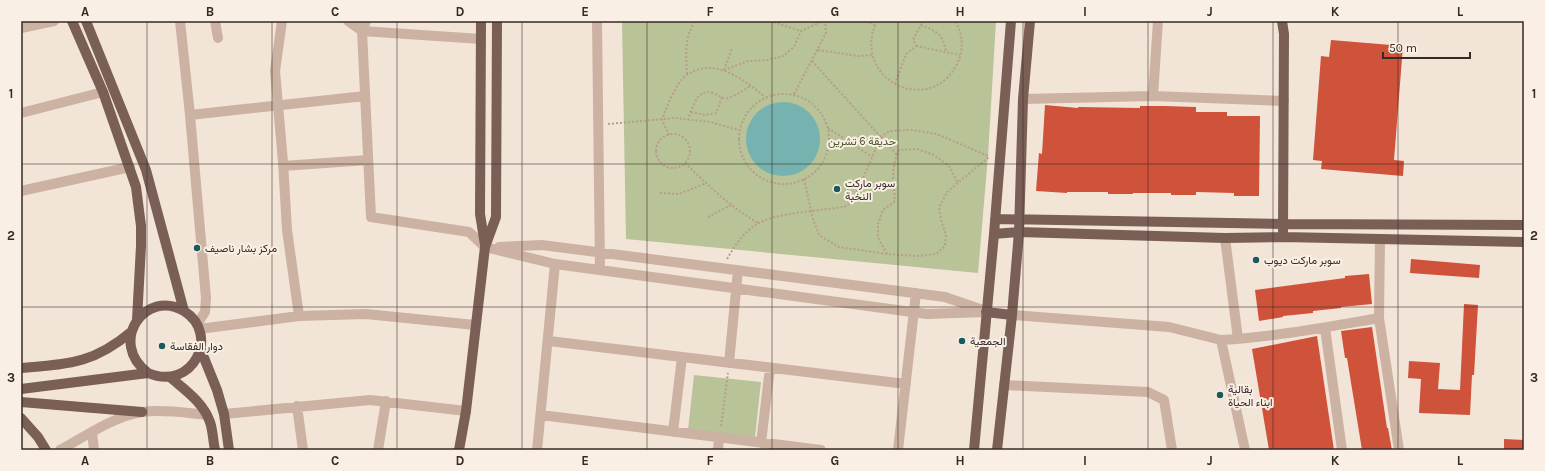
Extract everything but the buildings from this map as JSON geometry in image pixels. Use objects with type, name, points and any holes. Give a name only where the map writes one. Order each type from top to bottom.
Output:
[{"type":"main road","points":[[72,21],[103,92],[136,187],[141,226],[141,246],[137,320],[131,332],[130,342],[133,355],[140,367],[155,376],[170,377],[181,374],[190,368],[197,358],[201,338],[198,326],[191,317],[184,311],[174,307],[164,306],[149,310],[137,320]]},
{"type":"main road","points":[[86,21],[146,170],[184,311]]},
{"type":"main road","points":[[481,21],[480,214],[485,247]]},
{"type":"main road","points":[[459,450],[466,411],[485,247],[496,217],[497,21]]},
{"type":"main road","points":[[974,450],[994,234],[1011,21]]},
{"type":"main road","points":[[997,450],[1012,315],[1019,232],[1018,220],[1023,99],[1030,21]]},
{"type":"main road","points":[[1282,21],[1284,34],[1283,237]]},
{"type":"main road","points":[[1284,34],[1289,21]]},
{"type":"main road","points":[[995,219],[1283,224],[1524,225]]},
{"type":"main road","points":[[1491,242],[1494,225]]},
{"type":"main road","points":[[994,234],[1019,232],[1225,238],[1283,237],[1524,242]]},
{"type":"main road","points":[[986,312],[1012,315]]},
{"type":"main road","points":[[21,368],[70,364],[86,359],[104,352],[131,332]]},
{"type":"main road","points":[[200,348],[217,390],[224,414],[229,450]]},
{"type":"main road","points":[[21,389],[148,373]]},
{"type":"main road","points":[[170,377],[198,402],[207,415],[210,422],[215,450]]},
{"type":"main road","points":[[21,402],[142,412]]},
{"type":"main road","points":[[21,418],[38,437],[46,450]]},
{"type":"street","points":[[21,28],[54,21]]},
{"type":"street","points":[[180,21],[206,298],[205,312],[198,326]]},
{"type":"street","points":[[215,21],[218,38]]},
{"type":"street","points":[[282,21],[275,71],[287,230],[299,316]]},
{"type":"street","points":[[348,21],[364,26],[481,39]]},
{"type":"street","points":[[597,21],[600,270]]},
{"type":"street","points":[[1154,96],[1158,21]]},
{"type":"street","points":[[364,26],[365,96],[371,217],[469,232],[485,247],[556,264],[927,314],[986,312]]},
{"type":"street","points":[[21,113],[103,92]]},
{"type":"street","points":[[190,115],[365,96]]},
{"type":"street","points":[[1023,99],[1154,96],[1284,101]]},
{"type":"street","points":[[283,166],[368,160]]},
{"type":"street","points":[[21,191],[130,167]]},
{"type":"street","points":[[1225,238],[1238,339]]},
{"type":"street","points":[[1380,239],[1379,318],[1399,450]]},
{"type":"street","points":[[485,247],[542,245],[916,293],[945,297],[986,312]]},
{"type":"street","points":[[537,450],[556,264]]},
{"type":"street","points":[[729,363],[738,270]]},
{"type":"street","points":[[898,450],[916,293]]},
{"type":"street","points":[[198,326],[299,316],[366,314],[475,325]]},
{"type":"street","points":[[1012,315],[1169,327],[1221,340],[1325,328],[1379,318]]},
{"type":"street","points":[[1325,328],[1342,450]]},
{"type":"street","points":[[1221,340],[1245,450]]},
{"type":"street","points":[[548,341],[906,384]]},
{"type":"street","points":[[673,432],[682,357]]},
{"type":"street","points":[[761,443],[770,368]]},
{"type":"street","points":[[1004,385],[1148,392],[1164,400],[1172,450]]},
{"type":"street","points":[[224,414],[355,401],[386,401],[466,411]]},
{"type":"street","points":[[378,450],[386,401]]},
{"type":"street","points":[[297,406],[302,450]]},
{"type":"street","points":[[60,450],[121,418],[142,412],[155,411],[207,415]]},
{"type":"street","points":[[541,415],[821,450]]},
{"type":"street","points":[[92,432],[94,450]]},
{"type":"street","points":[[718,450],[720,438]]},
{"type":"path","points":[[669,135],[662,120],[671,96],[686,74],[686,49],[689,31],[695,21]]},
{"type":"path","points":[[770,21],[801,31],[824,21],[826,33],[794,94]]},
{"type":"path","points":[[866,21],[875,25]]},
{"type":"path","points":[[877,21],[872,35],[871,50],[876,65],[885,78],[895,84],[914,90],[929,88],[943,81],[954,70],[961,56],[962,41],[956,21]]},
{"type":"path","points":[[916,46],[913,40],[923,21]]},
{"type":"path","points":[[921,25],[936,31],[944,40],[946,52]]},
{"type":"path","points":[[724,70],[748,61],[768,60],[783,56],[794,48],[801,31]]},
{"type":"path","points":[[895,84],[906,54],[916,46],[961,56]]},
{"type":"path","points":[[724,70],[732,48]]},
{"type":"path","points":[[818,50],[858,56],[873,55]]},
{"type":"path","points":[[812,61],[897,155]]},
{"type":"path","points":[[686,74],[706,67],[724,70],[744,80],[766,97]]},
{"type":"path","points":[[688,120],[694,103],[702,94],[712,92],[722,98],[728,98],[751,86]]},
{"type":"path","points":[[780,93],[794,94],[808,100],[819,109],[826,121],[830,136],[828,150],[822,165],[811,176],[797,183],[781,185],[766,181],[753,172],[744,160],[739,145],[739,130],[744,116],[753,105],[766,97],[780,93]]},
{"type":"path","points":[[691,112],[705,115],[716,112],[722,98]]},
{"type":"path","points":[[598,124],[675,118],[710,122],[739,130]]},
{"type":"path","points":[[828,128],[872,157]]},
{"type":"path","points":[[722,268],[732,249],[743,235],[758,223],[780,216],[844,206],[853,201],[881,137],[889,130],[912,130],[937,134],[1000,160]]},
{"type":"path","points":[[669,135],[680,136],[688,143],[690,154],[685,163],[681,167],[670,168],[660,162],[657,147],[664,138],[669,135]]},
{"type":"path","points":[[887,254],[878,238],[878,224],[883,210],[894,202],[896,195],[893,184],[895,159],[899,150],[918,148],[934,155],[949,166],[958,183]]},
{"type":"path","points":[[804,180],[811,211],[819,235],[839,247],[887,254],[919,256],[936,254],[945,246],[946,235],[940,220],[939,208],[947,192],[988,156]]},
{"type":"path","points":[[685,163],[731,205],[758,223]]},
{"type":"path","points":[[660,193],[679,194],[706,183]]},
{"type":"path","points":[[708,217],[731,205]]},
{"type":"path","points":[[720,438],[729,363]]},
{"type":"green space","name":"حديقة 6 تشرين","points":[[624,21],[996,21],[988,156],[978,273],[626,239],[622,23]]},
{"type":"green space","points":[[694,375],[761,382],[755,437],[688,430]]},
{"type":"water","points":[[783,102],[797,105],[809,113],[817,125],[820,139],[817,153],[809,165],[797,173],[783,176],[769,173],[757,165],[749,153],[746,139],[749,125],[757,113],[769,105]]},
{"type":"place","name":"سوبر ماركت النخبة","points":[[837,189]]},
{"type":"place","name":"مركز بشار ناصيف","points":[[197,248]]},
{"type":"place","name":"سوبر ماركت ديوب","points":[[1256,260]]},
{"type":"place","name":"الجمعية","points":[[962,341]]},
{"type":"place","name":"دوار الفقاسة","points":[[162,346]]},
{"type":"place","name":"بقالية ابناء الحياة","points":[[1220,395]]}]
